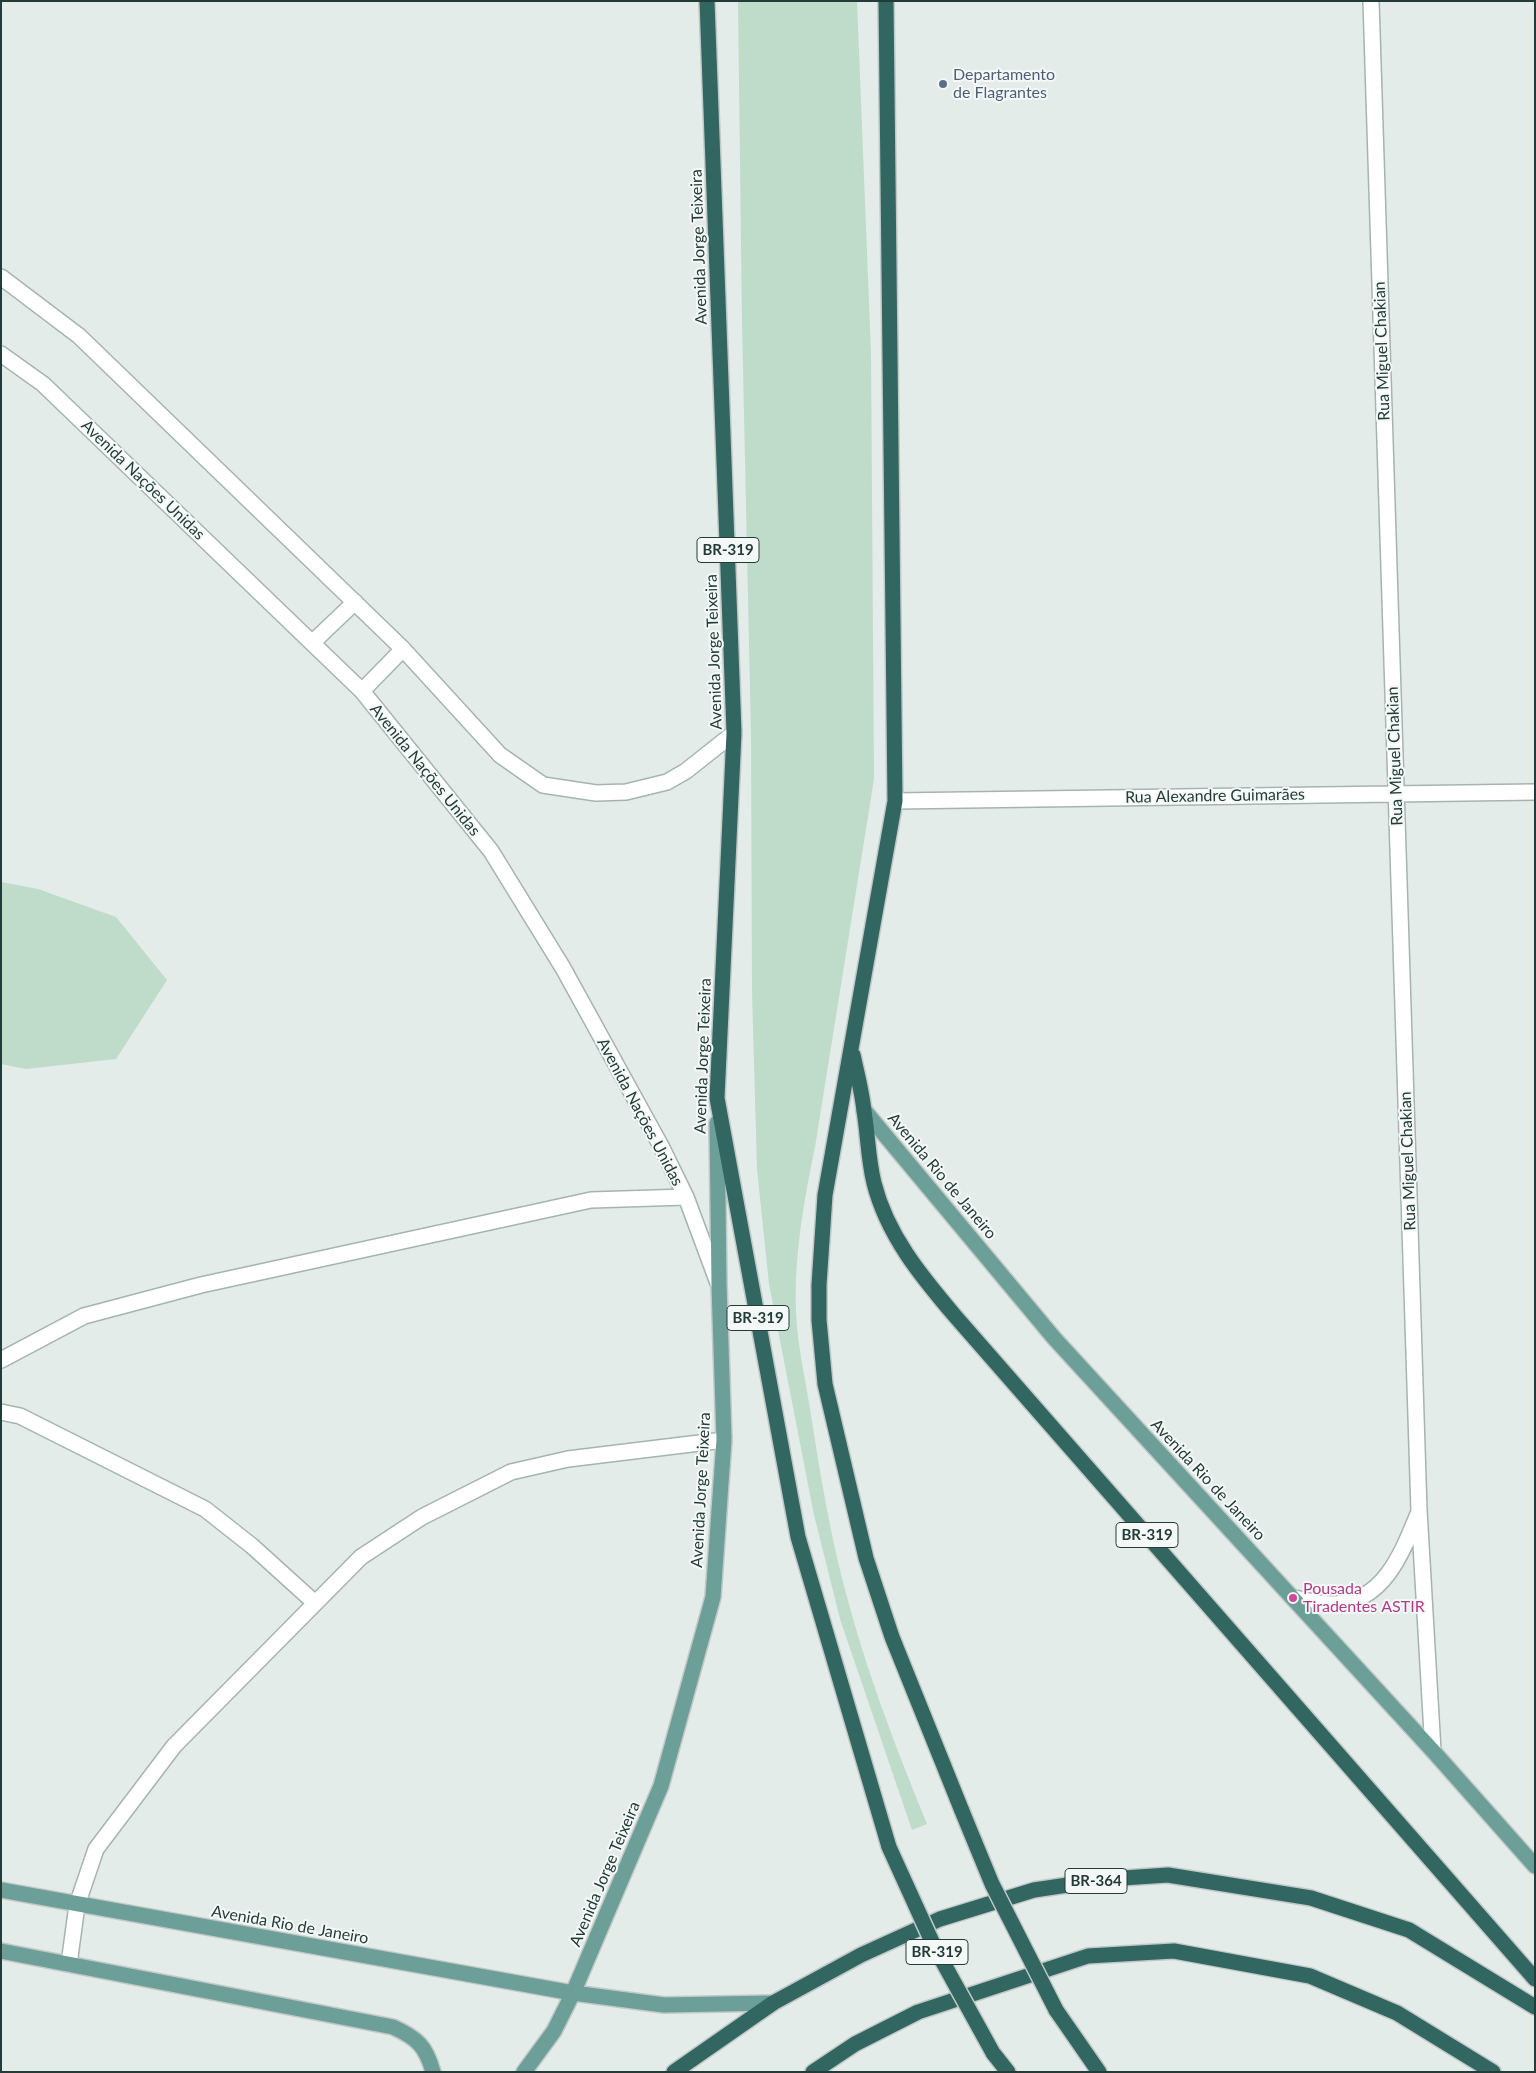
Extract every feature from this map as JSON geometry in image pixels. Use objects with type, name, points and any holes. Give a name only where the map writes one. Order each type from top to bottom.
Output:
[{"type":"highway","name":"Avenida Jorge Teixeira","points":[[707,1],[734,733],[717,1098]]},
{"type":"highway","name":"BR-319","points":[[886,1],[895,802],[851,1043],[864,1110],[869,1160],[881,1202],[904,1251],[931,1288],[1535,1980]]},
{"type":"highway","points":[[851,1043],[825,1195],[821,1237],[819,1320],[825,1384],[866,1558],[892,1637],[992,1884],[1056,2010],[1099,2072]]},
{"type":"highway","name":"BR-319","points":[[717,1098],[798,1537],[889,1847],[934,1946],[993,2053],[1008,2072]]},
{"type":"highway","name":"BR-364","points":[[674,2072],[773,2003],[861,1955],[940,1919],[1034,1890],[1108,1879],[1168,1875],[1311,1898],[1410,1930],[1535,2007]]},
{"type":"highway","points":[[813,2072],[855,2044],[918,2012],[1088,1956],[1174,1951],[1310,1976],[1397,2012],[1493,2072]]},
{"type":"main road","name":"Avenida Jorge Teixeira","points":[[524,2072],[554,2031],[573,1993],[661,1786],[713,1597],[724,1440],[719,1284],[717,1098]]},
{"type":"main road","name":"Avenida Rio de Janeiro","points":[[864,1110],[1054,1338],[1433,1751],[1535,1866]]},
{"type":"main road","name":"Avenida Rio de Janeiro","points":[[1,1890],[573,1993],[664,2005],[773,2003]]},
{"type":"main road","points":[[1,1951],[393,2027],[410,2035],[425,2048],[433,2072]]},
{"type":"street","name":"Rua Miguel Chakian","points":[[1371,1],[1419,1510],[1433,1751]]},
{"type":"street","points":[[1,277],[79,336],[403,650],[500,756],[543,785],[596,793],[626,792],[666,782],[686,771],[734,733]]},
{"type":"street","name":"Avenida Nações Unidas","points":[[1,354],[43,384],[362,691],[491,851],[563,968],[661,1146],[686,1197],[719,1284]]},
{"type":"street","points":[[312,642],[354,602]]},
{"type":"street","points":[[362,691],[403,650]]},
{"type":"street","name":"Rua Alexandre Guimarães","points":[[895,802],[1535,792]]},
{"type":"street","points":[[1,1360],[84,1316],[201,1285],[590,1200],[686,1197]]},
{"type":"street","points":[[1,1412],[20,1416],[205,1509],[252,1546],[315,1603]]},
{"type":"street","points":[[69,1964],[77,1905],[96,1849],[174,1746],[361,1557],[422,1517],[511,1472],[568,1459],[724,1440]]},
{"type":"street","name":"Rua Miguel Chakian","points":[[1293,1598],[1334,1604],[1357,1600],[1376,1588],[1401,1555],[1419,1510]]},
{"type":"green space","points":[[738,1],[857,1],[871,353],[874,779],[804,1208],[798,1249],[796,1311],[800,1350],[823,1488],[844,1584],[876,1690],[927,1824],[912,1830],[840,1619],[814,1515],[769,1284],[757,1169],[752,991],[751,735],[742,323]]},
{"type":"green space","points":[[1,882],[38,889],[116,917],[167,980],[116,1059],[26,1069],[1,1064]]},
{"type":"place","name":"Departamento de Flagrantes","points":[[943,84]]},
{"type":"place","name":"Pousada Tiradentes ASTIR","points":[[1293,1598]]}]
